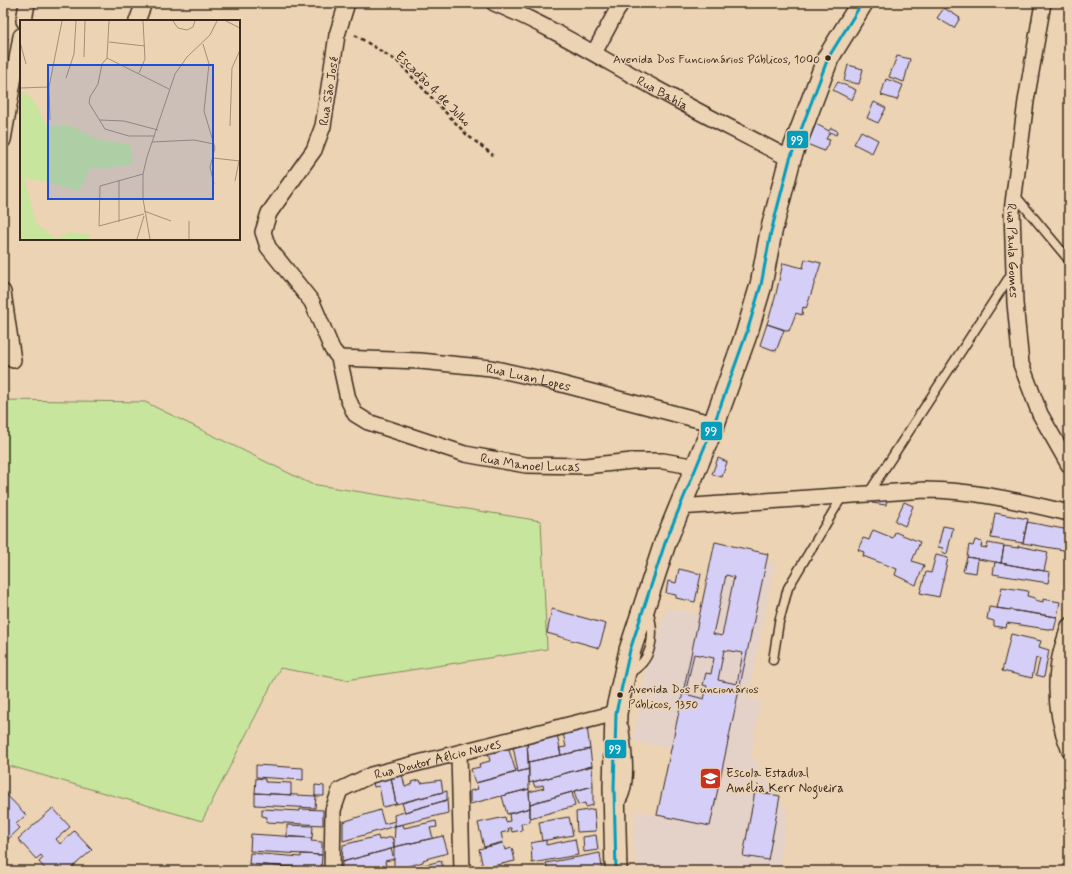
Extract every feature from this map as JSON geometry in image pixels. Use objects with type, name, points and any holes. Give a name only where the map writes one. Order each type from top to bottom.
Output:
[{"type":"street","points":[[24,20],[27,3]]},
{"type":"street","points":[[138,20],[144,3]]},
{"type":"street","name":"Rua São José","points":[[347,3],[340,25],[327,95],[323,126],[314,150],[269,213],[262,232],[268,247],[312,302],[332,349],[339,358],[348,399],[355,414],[368,422]]},
{"type":"street","name":"Rua Bahía","points":[[494,3],[516,12],[594,53],[656,88],[790,159]]},
{"type":"street","points":[[594,53],[621,3]]},
{"type":"street","points":[[616,871],[614,808],[616,713],[624,675],[645,600],[678,507],[697,467],[714,424],[747,332],[761,285],[771,232],[790,159],[828,58],[862,3]]},
{"type":"street","name":"Rua Paula Gomes","points":[[1044,3],[1026,101],[1012,211],[1015,303],[1021,364],[1040,414],[1069,465]]},
{"type":"street","points":[[3,140],[20,42]]},
{"type":"street","points":[[3,292],[13,360]]},
{"type":"street","name":"Rua Luan Lopes","points":[[339,358],[420,361],[492,368],[550,381],[714,424]]},
{"type":"street","name":"Rua Manoel Lucas","points":[[368,422],[465,454],[526,465],[585,466],[632,461],[663,461],[697,467]]},
{"type":"street","points":[[678,507],[842,495],[953,490],[981,493],[1069,513]]},
{"type":"street","points":[[1069,626],[1058,668],[1058,702],[1063,734],[1069,749]]},
{"type":"street","name":"Rua Doutor Aélcio Neves","points":[[332,871],[333,810],[340,790],[371,775],[459,754],[616,713]]},
{"type":"street","points":[[459,754],[462,871]]},
{"type":"lane","points":[[1014,194],[1069,260]]},
{"type":"lane","points":[[868,494],[1014,271]]},
{"type":"lane","points":[[773,660],[779,622],[788,588],[842,495]]},
{"type":"path","name":"Escadão 4 de Julho","points":[[340,25],[397,60],[467,135],[493,155]]},
{"type":"shaded area","points":[[719,548],[775,563],[748,698],[761,700],[751,755],[787,810],[779,871],[637,871],[633,835],[637,810],[659,817],[677,750],[633,741],[646,670],[667,608],[704,615]]},
{"type":"green space","points":[[3,400],[145,402],[311,484],[541,521],[547,649],[346,680],[280,668],[202,821],[3,764]]},
{"type":"building","points":[[944,8],[960,18],[954,28],[937,18]]},
{"type":"building","points":[[3,10],[9,11],[6,22],[3,22]]},
{"type":"building","points":[[3,36],[8,38],[4,52],[3,51]]},
{"type":"building","points":[[897,56],[910,59],[904,82],[889,77]]},
{"type":"building","points":[[848,65],[863,69],[859,84],[844,81]]},
{"type":"building","points":[[886,79],[903,85],[897,100],[881,95]]},
{"type":"building","points":[[838,82],[856,90],[852,100],[833,90]]},
{"type":"building","points":[[874,102],[886,108],[878,123],[867,118]]},
{"type":"building","points":[[816,124],[829,131],[831,128],[838,131],[836,135],[830,132],[826,139],[830,140],[824,151],[807,144]]},
{"type":"building","points":[[861,131],[878,140],[872,153],[854,144]]},
{"type":"building","points":[[805,259],[821,263],[806,308],[803,307],[802,315],[796,313],[789,331],[767,324],[783,263],[803,268]]},
{"type":"building","points":[[767,324],[784,330],[776,351],[760,345]]},
{"type":"building","points":[[718,458],[727,462],[722,477],[712,474]]},
{"type":"building","points":[[874,495],[887,496],[886,505],[872,503]]},
{"type":"building","points":[[904,502],[913,506],[905,526],[895,521]]},
{"type":"building","points":[[995,513],[1028,519],[1023,543],[991,538]]},
{"type":"building","points":[[1027,522],[1069,530],[1069,551],[1023,543]]},
{"type":"building","points":[[943,526],[953,528],[947,554],[942,552],[943,548],[938,547]]},
{"type":"building","points":[[873,530],[893,538],[895,532],[920,542],[912,561],[924,565],[916,585],[895,575],[897,569],[863,556],[864,552],[858,550],[863,538],[869,540]]},
{"type":"building","points":[[975,540],[982,542],[981,547],[987,548],[988,543],[1004,546],[1001,563],[967,557],[969,545],[973,546]]},
{"type":"building","points":[[715,542],[768,554],[710,826],[657,815]],"holes":[[[726,575],[734,577],[722,636],[713,634]],[[724,650],[743,653],[737,684],[718,680]],[[694,654],[714,658],[711,674],[706,673],[703,685],[707,686],[704,699],[685,694]]]},
{"type":"building","points":[[1004,546],[1018,548],[1018,546],[1048,552],[1044,571],[1001,563]]},
{"type":"building","points":[[936,555],[948,558],[939,597],[920,593],[926,572],[931,573]]},
{"type":"building","points":[[967,557],[978,559],[976,573],[963,571]]},
{"type":"building","points":[[995,562],[1050,572],[1048,583],[993,574]]},
{"type":"building","points":[[679,569],[701,574],[695,602],[676,598],[676,595],[666,593],[668,581],[676,583]]},
{"type":"building","points":[[1002,587],[1028,591],[1027,596],[1035,598],[1035,600],[1043,602],[1043,599],[1060,602],[1057,617],[997,608]]},
{"type":"building","points":[[989,607],[1057,617],[1054,630],[1007,623],[1006,628],[994,626],[994,621],[987,619]]},
{"type":"building","points":[[552,609],[606,624],[599,648],[547,633]]},
{"type":"building","points":[[1011,634],[1041,641],[1039,647],[1049,650],[1044,677],[1036,675],[1040,659],[1036,658],[1032,678],[1002,671]]},
{"type":"building","points":[[587,727],[590,749],[561,755],[559,748],[566,747],[563,733]]},
{"type":"building","points":[[557,734],[561,755],[528,762],[527,741]]},
{"type":"building","points":[[527,741],[529,769],[518,772],[513,746]]},
{"type":"building","points":[[508,747],[516,772],[475,783],[471,769],[480,767],[479,764],[490,761],[488,753]]},
{"type":"building","points":[[590,749],[592,766],[529,783],[528,762]]},
{"type":"building","points":[[256,765],[303,768],[303,780],[256,777]]},
{"type":"building","points":[[592,766],[593,786],[530,804],[529,792],[544,788],[543,785],[535,787],[533,782]]},
{"type":"building","points":[[529,769],[529,789],[470,804],[470,791],[478,789],[476,783]]},
{"type":"building","points":[[402,774],[405,787],[413,784],[412,782],[420,780],[421,783],[441,780],[443,792],[396,804],[391,777]]},
{"type":"building","points":[[391,777],[396,804],[383,807],[379,786],[374,787],[373,782]]},
{"type":"building","points":[[256,778],[265,779],[265,782],[291,783],[291,795],[255,793]]},
{"type":"building","points":[[315,785],[324,786],[324,796],[315,796]]},
{"type":"building","points":[[593,786],[593,805],[586,807],[585,803],[578,805],[574,791]]},
{"type":"building","points":[[529,789],[530,808],[507,814],[502,796]]},
{"type":"building","points":[[3,791],[26,815],[16,824],[20,828],[3,844]]},
{"type":"building","points":[[447,791],[447,800],[405,812],[402,803]]},
{"type":"building","points":[[755,791],[780,796],[768,860],[743,856]]},
{"type":"building","points":[[572,792],[575,806],[530,818],[530,804]]},
{"type":"building","points":[[255,793],[316,796],[315,808],[255,805]]},
{"type":"building","points":[[447,800],[448,813],[395,826],[394,815]]},
{"type":"building","points":[[53,808],[70,827],[56,839],[60,844],[74,831],[92,850],[68,871],[47,871],[39,862],[43,858],[41,855],[36,859],[18,839]]},
{"type":"building","points":[[530,808],[530,822],[521,824],[522,830],[512,832],[511,828],[508,828],[509,831],[501,833],[503,842],[484,847],[478,823],[505,817],[506,822],[510,821],[509,814]]},
{"type":"building","points":[[262,809],[300,811],[300,809],[323,810],[323,825],[266,822],[267,817],[262,816]]},
{"type":"building","points":[[594,809],[596,831],[577,832],[576,812]]},
{"type":"building","points":[[380,810],[384,824],[395,821],[395,826],[343,841],[343,822]]},
{"type":"building","points":[[569,817],[573,835],[542,841],[539,822]]},
{"type":"building","points":[[436,821],[437,827],[430,828],[433,838],[394,847],[395,826],[403,824],[404,828]]},
{"type":"building","points":[[287,825],[313,826],[312,838],[287,837]]},
{"type":"building","points":[[251,834],[312,838],[311,841],[322,842],[322,855],[250,851]]},
{"type":"building","points":[[596,835],[598,850],[584,852],[583,837]]},
{"type":"building","points":[[378,836],[379,840],[392,837],[394,848],[342,862],[343,845]]},
{"type":"building","points":[[443,836],[448,853],[394,870],[394,847]]},
{"type":"building","points":[[575,839],[578,855],[532,863],[531,843],[546,840],[546,845]]},
{"type":"building","points":[[503,843],[505,850],[512,848],[515,861],[483,868],[479,849]]},
{"type":"building","points":[[391,849],[394,859],[385,861],[387,871],[342,871],[342,862]]},
{"type":"building","points":[[250,853],[301,857],[301,854],[322,855],[321,869],[249,864]]},
{"type":"building","points":[[600,853],[602,868],[590,871],[548,871],[546,863]]},
{"type":"building","points":[[441,861],[444,871],[399,871],[412,866],[412,870],[420,868],[420,866]]},
{"type":"building","points":[[249,864],[321,869],[321,871],[249,871]]},
{"type":"transit line","name":"99","points":[[616,871],[614,788],[616,713],[630,650],[665,543],[714,424],[747,332],[761,285],[771,232],[790,159],[828,58],[862,3]]},
{"type":"place","name":"Avenida Dos Funcionários Públicos, 1000","points":[[828,58]]},
{"type":"place","name":"Avenida Dos Funcionários Públicos, 1350","points":[[620,695]]},
{"type":"place","name":"Escola Estadual Amélia Kerr Nogueira","points":[[711,779]]}]
